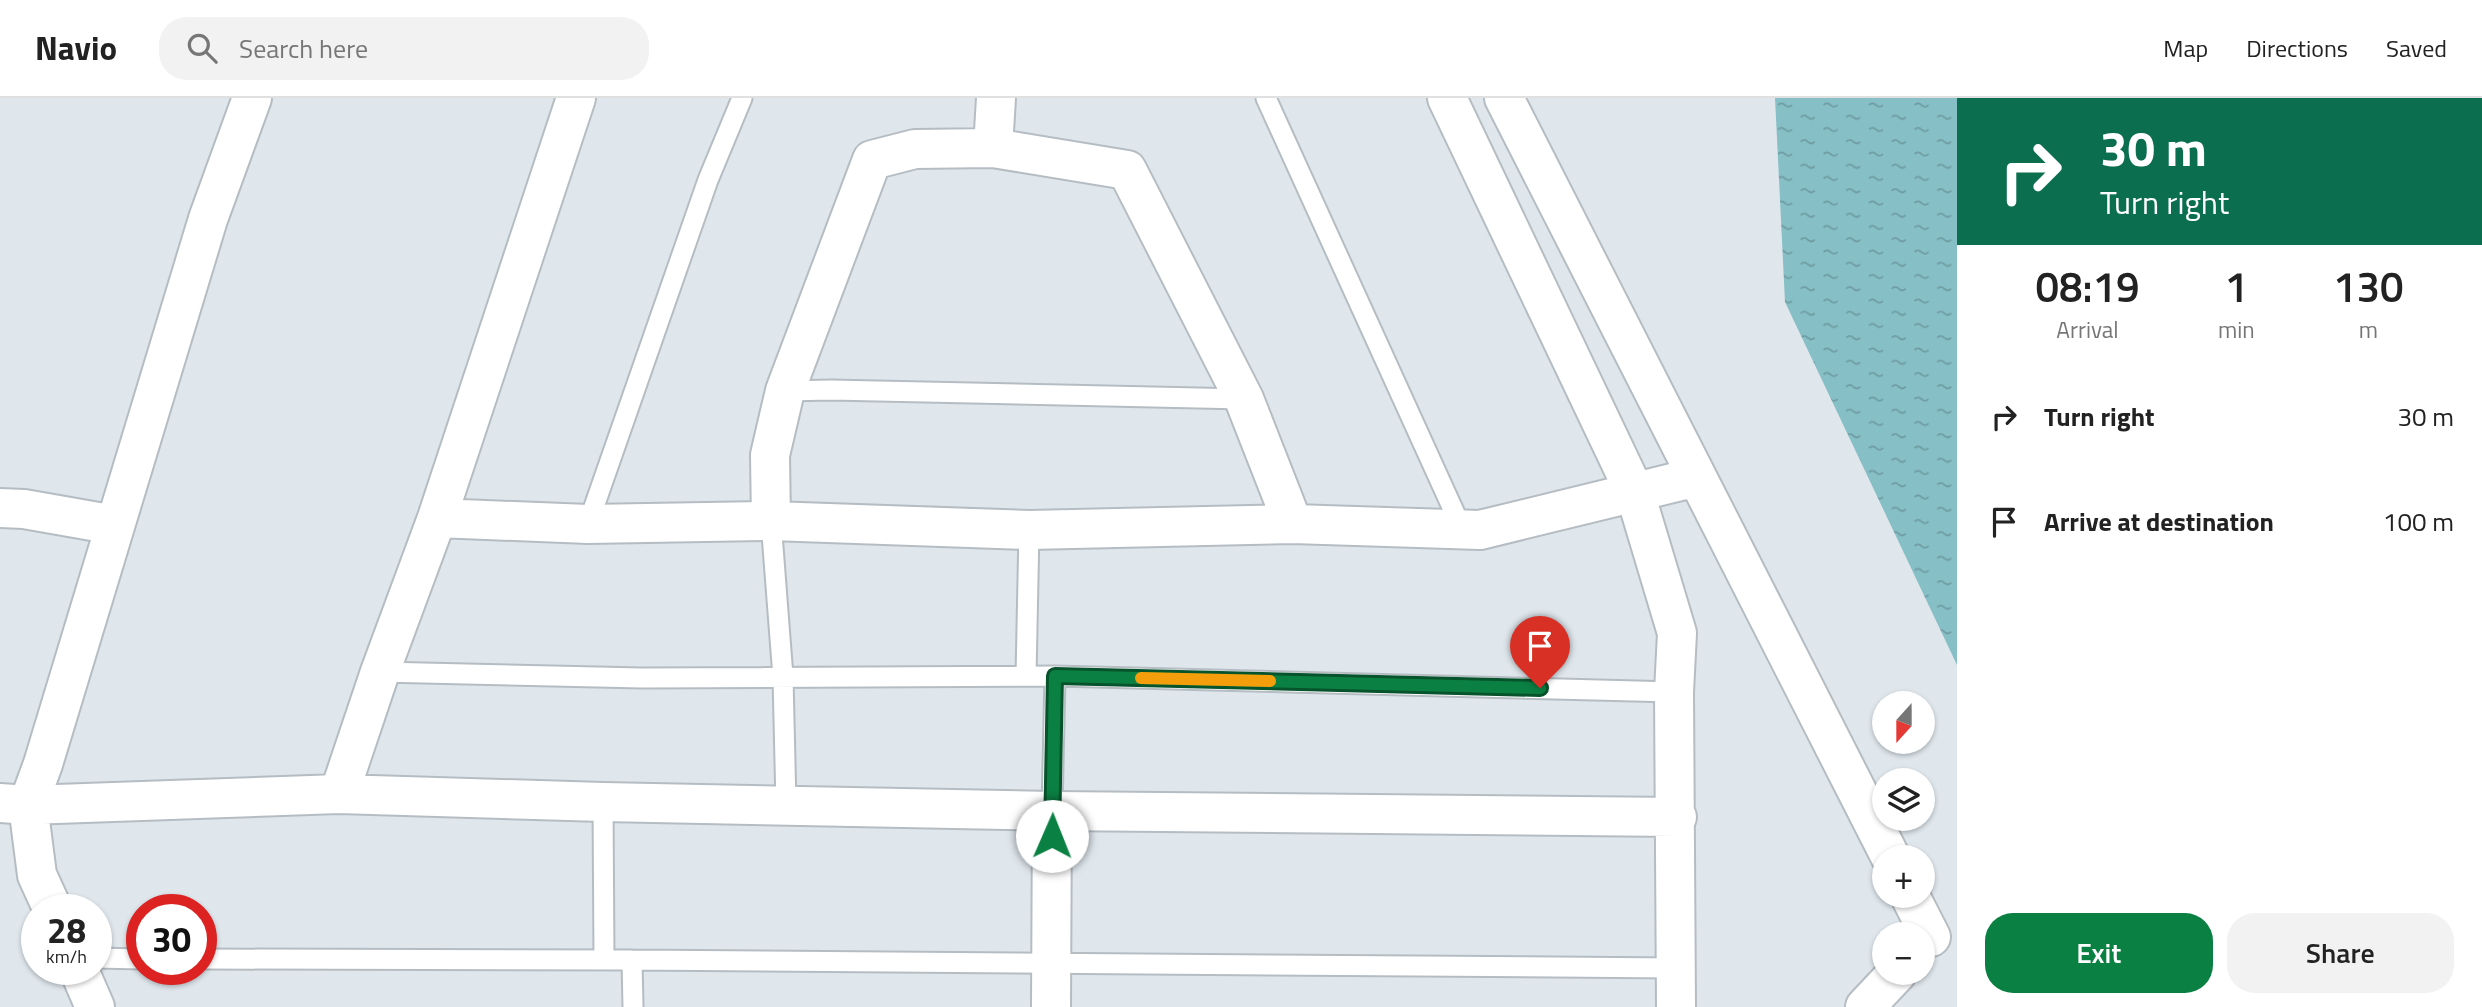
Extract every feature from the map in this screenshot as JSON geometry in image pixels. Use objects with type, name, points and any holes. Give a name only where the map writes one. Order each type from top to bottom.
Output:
[{"type":"street","points":[[46,894],[14,804],[115,525],[208,219],[252,98]]},
{"type":"street","points":[[339,794],[380,672],[437,518],[576,98]]},
{"type":"street","points":[[993,148],[996,98]]},
{"type":"street","points":[[1447,98],[1636,493],[1677,633],[1674,692],[1676,1007]]},
{"type":"street","points":[[1504,98],[1884,845]]},
{"type":"street","points":[[771,521],[770,455],[785,391],[872,160],[915,149],[993,148],[1127,170],[1244,399],[1293,524]]},
{"type":"street","points":[[437,518],[588,524],[771,521],[1029,530],[1293,524],[1480,530],[1698,477]]},
{"type":"street","points":[[0,508],[24,509],[115,525]]},
{"type":"street","points":[[14,804],[339,794],[1052,811],[1676,817]]},
{"type":"street","points":[[1051,1007],[1052,811]]},
{"type":"street","points":[[1918,908],[1937,937]]},
{"type":"street","points":[[85,985],[95,1007]]},
{"type":"street","points":[[1865,1007],[1886,985]]},
{"type":"lane","points":[[588,524],[708,180],[742,98]]},
{"type":"lane","points":[[1266,98],[1462,529]]},
{"type":"lane","points":[[785,391],[1244,399]]},
{"type":"lane","points":[[771,521],[783,677],[786,805]]},
{"type":"lane","points":[[1026,676],[1029,530]]},
{"type":"lane","points":[[380,672],[642,678],[1055,676],[1674,692]]},
{"type":"lane","points":[[1052,811],[1055,676]]},
{"type":"lane","points":[[603,802],[604,960]]},
{"type":"lane","points":[[217,959],[1677,968]]},
{"type":"lane","points":[[632,960],[633,1007]]},
{"type":"water","points":[[1775,98],[1957,98],[1957,665],[1785,302]]},
{"type":"slow traffic","points":[[1141,678],[1270,681]]},
{"type":"route","points":[[1052,836],[1055,676],[1540,688]]}]
